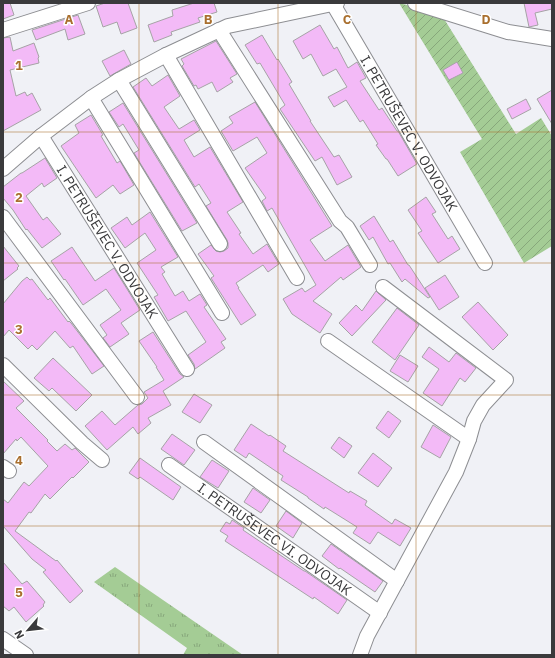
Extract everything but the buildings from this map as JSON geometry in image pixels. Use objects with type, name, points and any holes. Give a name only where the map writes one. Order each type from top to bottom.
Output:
[{"type":"street","name":"I. PETRUŠEVEC V. ODVOJAK","points":[[3,169],[41,136],[91,98],[119,80],[166,55],[219,30],[238,24],[335,3],[485,263]]},
{"type":"street","points":[[415,3],[508,32],[552,39]]},
{"type":"street","points":[[3,30],[84,4]]},
{"type":"street","points":[[219,30],[340,221],[347,227],[370,264]]},
{"type":"street","points":[[166,55],[297,278]]},
{"type":"street","points":[[119,80],[220,244]]},
{"type":"street","points":[[91,98],[222,313]]},
{"type":"street","name":"I. PETRUŠEVEC V. ODVOJAK","points":[[41,136],[187,368]]},
{"type":"street","points":[[3,217],[137,397]]},
{"type":"street","points":[[360,655],[367,636],[456,472],[474,421],[483,405],[506,380],[383,287]]},
{"type":"street","points":[[328,341],[468,440]]},
{"type":"street","points":[[3,365],[82,443],[102,460]]},
{"type":"street","points":[[204,442],[397,581]]},
{"type":"street","name":"I. PETRUŠEVEC VI. ODVOJAK","points":[[169,465],[380,613]]},
{"type":"street","points":[[3,639],[26,655]]},
{"type":"green space","points":[[399,3],[441,14],[516,134],[541,118],[552,136],[552,246],[524,263],[460,152],[482,139]]},
{"type":"green space","points":[[115,567],[243,655],[183,655],[187,648],[94,582]]}]
